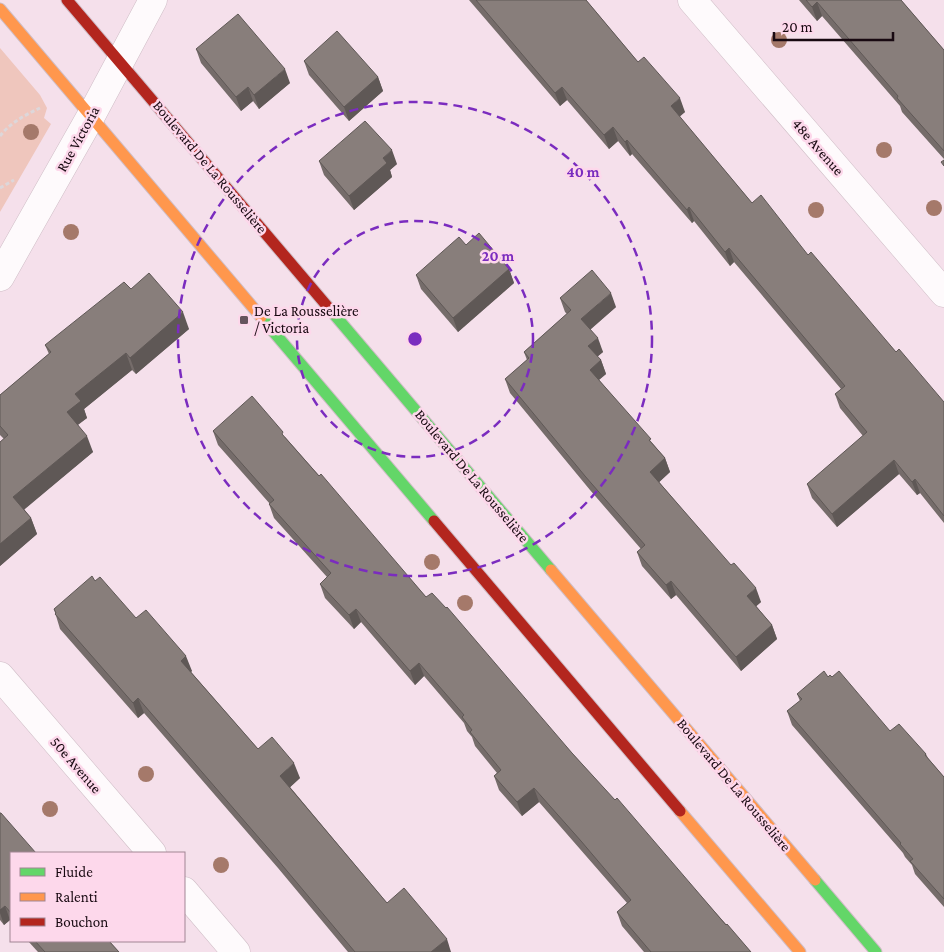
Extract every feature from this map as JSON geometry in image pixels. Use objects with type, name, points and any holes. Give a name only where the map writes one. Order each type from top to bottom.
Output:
[{"type":"street","name":"Boulevard De La Rousselière","points":[[67,0],[876,952]]},
{"type":"street","name":"Rue Victoria","points":[[0,276],[91,116],[153,0]]},
{"type":"street","name":"48e Avenue","points":[[692,0],[944,293]]},
{"type":"street","points":[[0,9],[800,952]]},
{"type":"street","name":"50e Avenue","points":[[0,676],[151,852]]},
{"type":"street","points":[[185,892],[236,952]]},
{"type":"path","points":[[0,136],[25,115],[44,107]]},
{"type":"shaded area","points":[[0,48],[40,95],[47,108],[44,118],[51,124],[0,212]]},
{"type":"building","points":[[476,0],[586,0],[638,62],[644,57],[680,98],[671,106],[752,203],[761,195],[808,255],[811,252],[896,352],[899,349],[944,402],[944,516],[915,479],[912,482],[894,460],[832,514],[807,484],[867,432],[835,394],[845,386],[729,248],[725,252],[689,207],[687,210],[627,140],[625,142],[613,127],[604,135],[562,87],[555,93]]},
{"type":"building","points":[[806,0],[901,0],[944,50],[944,151],[817,2],[812,7]]},
{"type":"building","points":[[238,14],[285,69],[254,95],[248,87],[236,97],[196,49]]},
{"type":"building","points":[[337,31],[378,77],[344,107],[304,61]]},
{"type":"building","points":[[365,121],[392,150],[383,158],[387,163],[349,196],[319,161]]},
{"type":"building","points":[[479,233],[509,269],[453,318],[416,275],[459,237],[466,245]]},
{"type":"building","points":[[592,270],[611,293],[581,319],[598,338],[588,346],[601,360],[590,370],[651,439],[649,440],[665,458],[650,472],[731,565],[734,563],[756,588],[747,596],[772,625],[736,657],[671,581],[666,585],[637,552],[645,545],[505,379],[529,358],[524,352],[571,310],[560,298]]},
{"type":"building","points":[[149,273],[183,312],[130,358],[126,353],[75,394],[81,401],[67,412],[87,436],[13,497],[31,518],[0,544],[0,442],[8,435],[0,426],[0,395],[51,352],[45,345],[124,282],[131,289]]},
{"type":"building","points":[[252,396],[283,432],[282,434],[319,476],[321,474],[426,597],[432,593],[447,607],[572,753],[615,800],[617,798],[751,952],[651,952],[617,912],[631,900],[534,788],[517,802],[494,776],[501,770],[470,732],[472,730],[462,717],[464,715],[419,663],[410,671],[356,609],[349,615],[320,584],[331,573],[269,504],[274,500],[213,431]]},
{"type":"building","points":[[92,576],[95,581],[100,577],[136,618],[146,610],[186,656],[181,661],[258,749],[272,737],[294,763],[280,776],[387,903],[404,888],[447,939],[431,952],[355,952],[138,698],[133,703],[55,614],[54,609]]},
{"type":"building","points":[[824,671],[828,677],[830,675],[832,677],[839,671],[890,731],[899,724],[944,777],[944,899],[910,861],[913,859],[901,843],[787,711],[802,699],[797,694]]},
{"type":"building","points":[[1,813],[35,852],[10,852],[10,912],[5,906],[0,910]]},
{"type":"building","points":[[36,942],[110,942],[119,952],[45,952]]},
{"type":"traffic: fast","points":[[333,313],[551,570]]},
{"type":"traffic: fast","points":[[261,317],[434,521]]},
{"type":"traffic: fast","points":[[815,880],[876,952]]},
{"type":"traffic: slow","points":[[0,9],[261,317]]},
{"type":"traffic: slow","points":[[551,570],[815,880]]},
{"type":"traffic: slow","points":[[680,811],[800,952]]},
{"type":"traffic: jam","points":[[67,0],[333,313]]},
{"type":"traffic: jam","points":[[434,521],[680,811]]},
{"type":"place","name":"De La Rousselière / Victoria","points":[[244,320]]}]
